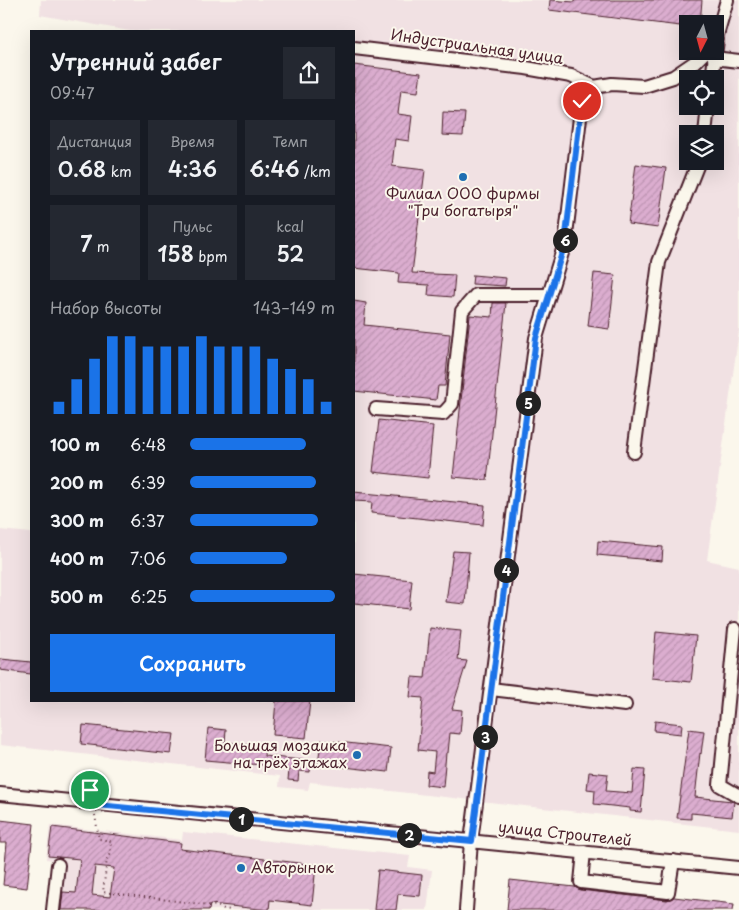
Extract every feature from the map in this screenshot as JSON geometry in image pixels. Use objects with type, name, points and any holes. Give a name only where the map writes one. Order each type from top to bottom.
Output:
[{"type":"street","points":[[723,15],[727,0]]},
{"type":"street","name":"Индустриальная улица","points":[[355,48],[526,68],[570,76],[594,87]]},
{"type":"street","points":[[724,57],[739,61]]},
{"type":"street","points":[[466,910],[472,841],[536,338],[565,243],[582,101],[594,87],[612,84],[644,86],[673,77],[699,60]]},
{"type":"street","points":[[634,452],[659,262],[695,170]]},
{"type":"street","points":[[376,409],[443,414],[452,404],[462,311],[476,295],[549,294]]},
{"type":"street","points":[[735,629],[720,785],[739,796]]},
{"type":"street","points":[[491,689],[625,705]]},
{"type":"street","name":"улица Строителей","points":[[0,794],[739,868]]},
{"type":"street","points":[[584,852],[581,882],[668,892],[673,861]]},
{"type":"street","points":[[53,910],[58,865]]},
{"type":"path","points":[[87,804],[95,814],[99,839],[111,841],[103,892],[218,906],[231,910]]},
{"type":"shaded area","points":[[41,0],[739,0],[739,331],[707,560],[739,567],[739,830],[310,782],[308,790],[279,787],[280,776],[0,745],[0,530],[30,533],[30,702],[355,702],[355,30],[124,30],[40,15]]},
{"type":"shaded area","name":"Авторынок","points":[[50,825],[182,840],[183,832],[410,856],[408,867],[432,870],[427,910],[58,910],[64,861],[46,859]]},
{"type":"building","points":[[550,0],[574,2],[575,0],[702,0],[701,15],[679,15],[679,26],[549,10]]},
{"type":"building","points":[[355,65],[421,73],[418,92],[401,90],[398,114],[412,116],[409,141],[395,139],[392,166],[425,170],[412,273],[455,275],[453,297],[428,295],[429,285],[398,283],[399,273],[355,268]]},
{"type":"building","points":[[443,112],[465,113],[463,136],[442,135]]},
{"type":"building","points":[[636,164],[666,168],[658,228],[628,224]]},
{"type":"building","points":[[594,273],[615,275],[609,329],[588,326]]},
{"type":"building","points":[[473,275],[506,278],[505,286],[472,284]]},
{"type":"building","points":[[355,301],[366,303],[364,325],[450,334],[445,386],[438,386],[436,400],[355,391]]},
{"type":"building","points":[[493,303],[506,303],[487,480],[453,477],[470,315],[492,317]]},
{"type":"building","points":[[379,420],[433,426],[428,478],[373,472]]},
{"type":"building","points":[[355,492],[485,505],[483,525],[371,513],[372,502],[355,501]]},
{"type":"building","points":[[598,541],[663,547],[662,561],[597,555]]},
{"type":"building","points":[[453,551],[469,552],[465,604],[446,602]]},
{"type":"building","points":[[355,574],[412,580],[409,609],[355,603]]},
{"type":"building","points":[[430,628],[461,631],[458,660],[467,661],[452,709],[462,710],[460,734],[450,733],[443,787],[426,785],[427,771],[433,772],[435,752],[418,750],[423,698],[410,697],[412,677],[425,678]]},
{"type":"building","points":[[656,632],[696,636],[691,682],[652,678]]},
{"type":"building","points":[[1,659],[30,662],[30,674],[0,670]]},
{"type":"building","points":[[276,702],[310,702],[306,738],[273,735]]},
{"type":"building","points":[[655,721],[682,724],[681,734],[654,731]]},
{"type":"building","points":[[83,725],[174,734],[171,754],[81,744]]},
{"type":"building","points":[[208,728],[226,730],[225,742],[265,747],[264,756],[311,761],[310,772],[299,771],[298,781],[288,780],[289,770],[274,768],[274,766],[205,760]]},
{"type":"building","points":[[689,729],[704,731],[695,797],[734,802],[732,817],[691,813],[691,819],[677,818]]},
{"type":"building","points":[[321,740],[391,748],[388,772],[318,764]]},
{"type":"building","points":[[634,769],[645,770],[641,812],[630,811],[630,808],[594,804],[595,790],[587,789],[589,772],[608,774],[606,791],[632,793]]},
{"type":"building","points":[[0,820],[34,824],[27,888],[3,885],[7,843],[0,843]]},
{"type":"building","points":[[52,827],[181,843],[180,849],[316,865],[312,905],[270,900],[269,910],[210,904],[209,910],[61,910],[63,892],[76,893],[80,859],[48,856]],"holes":[[[95,866],[114,868],[110,897],[92,895]]]},
{"type":"building","points":[[378,870],[422,875],[420,896],[398,894],[396,910],[374,910]]},
{"type":"building","points":[[510,880],[667,900],[674,897],[734,904],[733,910],[507,910]]},
{"type":"place","name":"Филиал ООО фирмы \"Три богатыря\"","points":[[463,177]]},
{"type":"place","name":"Большая мозаика на трёх этажах","points":[[357,755]]},
{"type":"place","name":"Авторынок","points":[[241,868]]},
{"type":"route","points":[[90,790],[87,804],[472,841],[536,338],[565,243],[582,101]]}]
